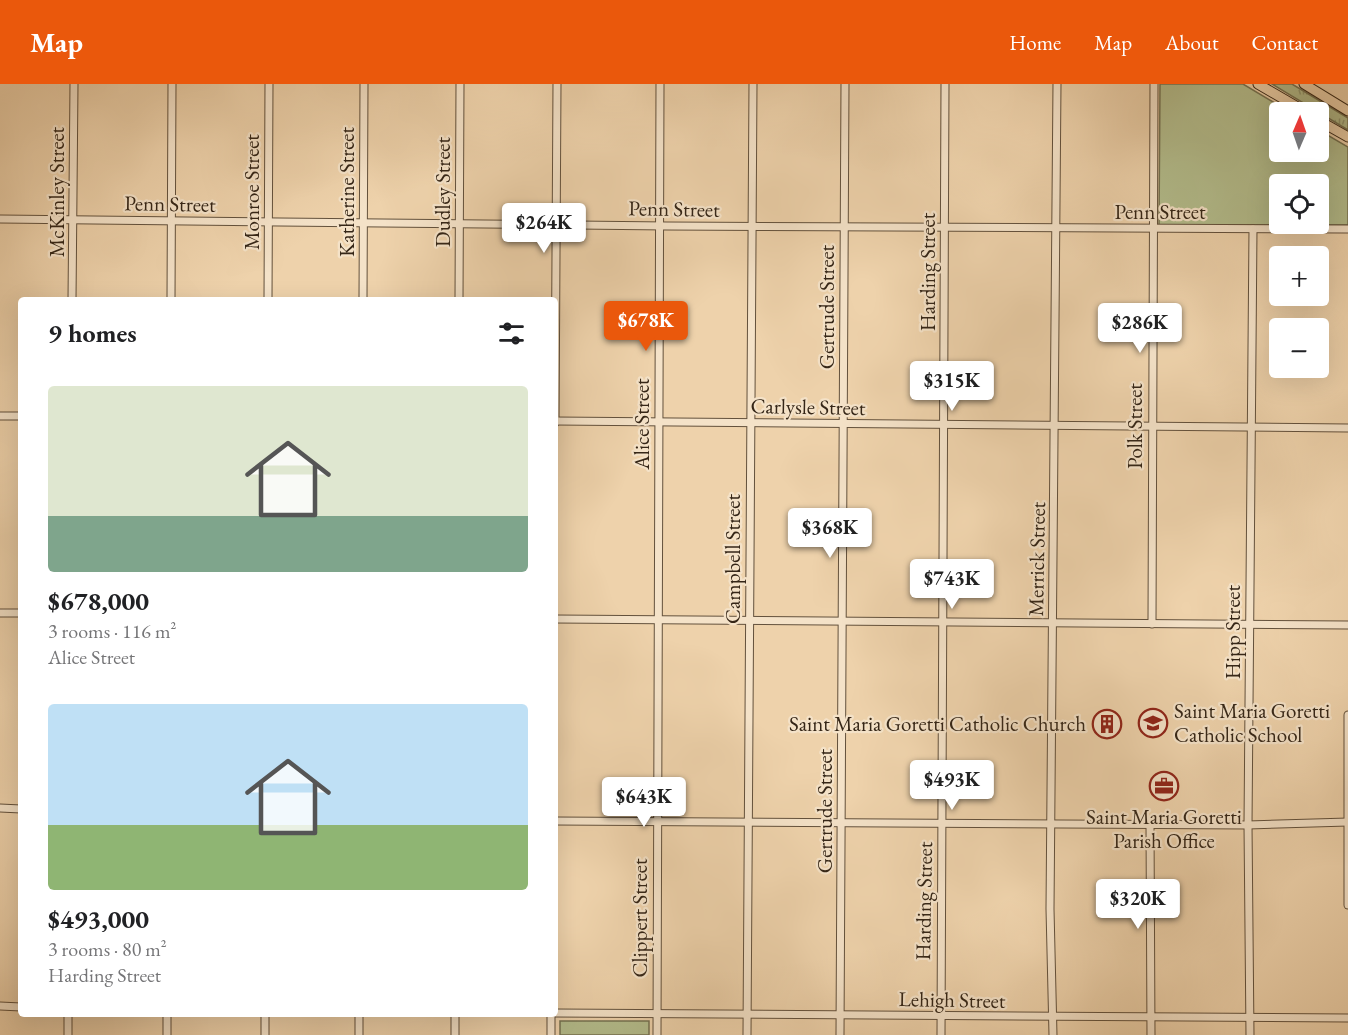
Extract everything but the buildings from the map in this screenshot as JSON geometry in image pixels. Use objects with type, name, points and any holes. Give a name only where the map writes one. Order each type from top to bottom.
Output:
[{"type":"main road","points":[[1259,84],[1289,102]]},
{"type":"main road","points":[[1304,84],[1348,111]]},
{"type":"main road","points":[[1329,126],[1348,137]]},
{"type":"street","name":"McKinley Street","points":[[72,297],[74,84]]},
{"type":"street","points":[[171,297],[172,84]]},
{"type":"street","name":"Monroe Street","points":[[268,297],[269,84]]},
{"type":"street","name":"Katherine Street","points":[[363,297],[364,84]]},
{"type":"street","name":"Dudley Street","points":[[459,297],[460,84]]},
{"type":"street","points":[[556,297],[557,84]]},
{"type":"street","name":"Alice Street","points":[[657,620],[660,84]]},
{"type":"street","name":"Campbell Street","points":[[747,1035],[753,84]]},
{"type":"street","name":"Gertrude Street","points":[[840,1035],[845,84]]},
{"type":"street","name":"Harding Street","points":[[941,1035],[945,84]]},
{"type":"street","name":"Merrick Street","points":[[1053,1035],[1052,824],[1057,84]]},
{"type":"street","name":"Polk Street","points":[[1152,624],[1154,84]]},
{"type":"street","name":"Penn Street","points":[[0,219],[556,223],[659,226],[1348,229]]},
{"type":"street","name":"Hipp Street","points":[[1250,1035],[1248,825],[1252,229]]},
{"type":"street","points":[[0,416],[18,416]]},
{"type":"street","name":"Carlysle Street","points":[[558,423],[1348,428]]},
{"type":"street","points":[[0,613],[18,613]]},
{"type":"street","points":[[558,619],[1348,624]]},
{"type":"street","name":"Clippert Street","points":[[657,620],[657,1035]]},
{"type":"street","points":[[1348,715],[1348,905]]},
{"type":"street","points":[[0,808],[18,809]]},
{"type":"street","points":[[558,821],[1248,825],[1348,822]]},
{"type":"street","points":[[1150,824],[1151,1035]]},
{"type":"street","points":[[0,1006],[18,1007]]},
{"type":"street","name":"Lehigh Street","points":[[558,1013],[1053,1018],[1348,1018]]},
{"type":"street","points":[[68,1017],[68,1035]]},
{"type":"street","points":[[166,1035],[167,1017]]},
{"type":"street","points":[[265,1017],[265,1035]]},
{"type":"street","points":[[359,1017],[359,1035]]},
{"type":"street","points":[[455,1017],[455,1035]]},
{"type":"street","points":[[551,1035],[553,1017]]},
{"type":"green space","points":[[1160,84],[1243,84],[1273,102],[1269,102],[1269,162],[1329,162],[1329,136],[1348,147],[1348,225],[1329,225],[1329,174],[1269,174],[1269,225],[1159,225]]},
{"type":"green space","points":[[1272,84],[1292,84],[1322,102],[1302,102]]},
{"type":"green space","points":[[1329,106],[1348,118],[1348,130],[1329,118]]},
{"type":"green space","points":[[560,1021],[649,1021],[649,1035],[560,1035]]},
{"type":"place","name":"Saint Maria Goretti Catholic School","points":[[1153,723]]},
{"type":"place","name":"Saint Maria Goretti Catholic Church","points":[[1107,724]]},
{"type":"place","name":"Saint Maria Goretti Parish Office","points":[[1164,786]]}]
